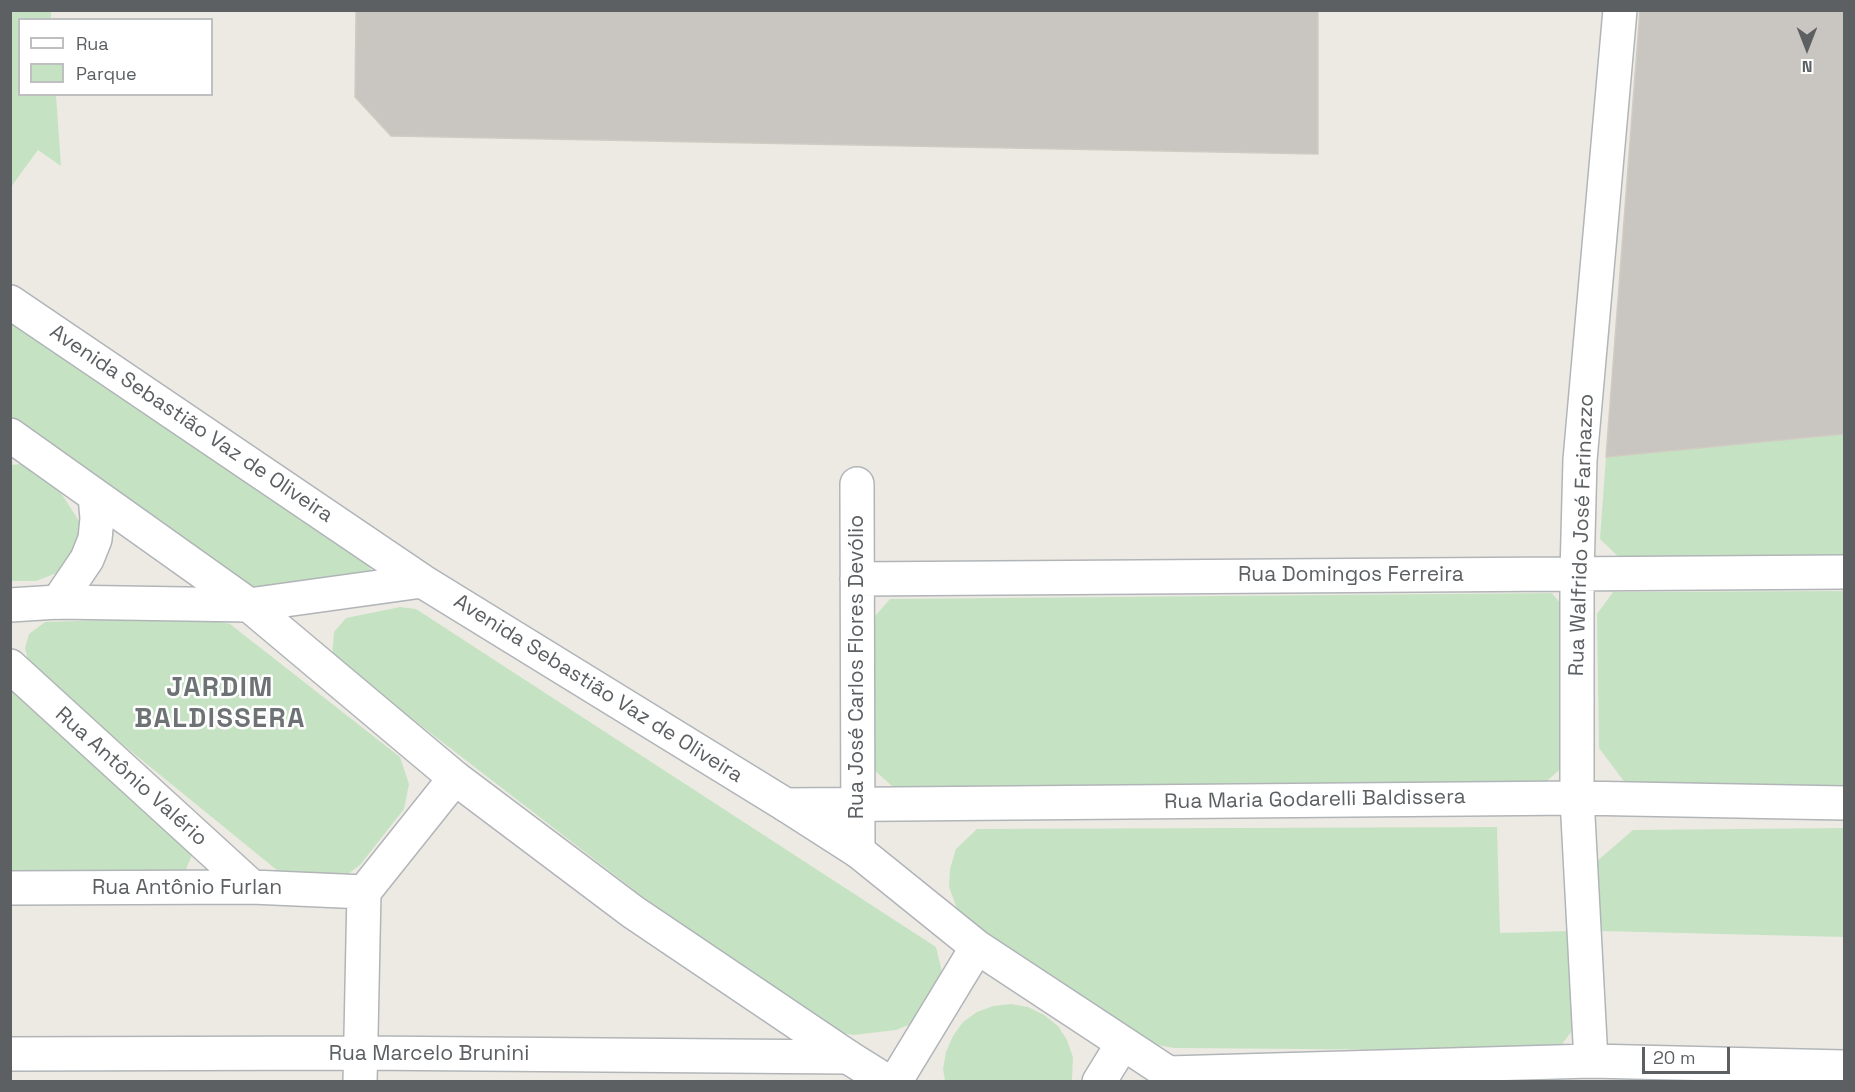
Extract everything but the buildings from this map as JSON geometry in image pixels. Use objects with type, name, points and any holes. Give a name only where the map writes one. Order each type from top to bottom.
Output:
[{"type":"street","name":"Rua Walfrido José Farinazzo","points":[[1591,1061],[1577,798],[1577,574],[1580,460],[1620,10]]},
{"type":"street","name":"Avenida Sebastião Vaz de Oliveira","points":[[10,302],[423,581],[858,851],[977,947],[1175,1077]]},
{"type":"street","points":[[10,435],[249,605],[455,778],[633,912],[888,1082]]},
{"type":"street","name":"Rua José Carlos Flores Devólio","points":[[857,484],[858,851]]},
{"type":"street","points":[[58,602],[87,560],[95,539],[97,518],[95,496]]},
{"type":"street","name":"Rua Domingos Ferreira","points":[[857,579],[1845,572]]},
{"type":"street","points":[[10,605],[58,602],[249,605],[423,581]]},
{"type":"street","name":"Rua Antônio Valério","points":[[10,666],[252,887]]},
{"type":"street","points":[[360,1067],[364,892],[455,778]]},
{"type":"street","name":"Rua Maria Godarelli Baldissera","points":[[786,805],[1577,798],[1845,803]]},
{"type":"street","name":"Rua Antônio Furlan","points":[[10,888],[252,887],[364,892]]},
{"type":"street","points":[[895,1082],[977,947]]},
{"type":"street","points":[[1099,1082],[1123,1043]]},
{"type":"street","name":"Rua Marcelo Brunini","points":[[10,1054],[360,1067],[848,1056]]},
{"type":"street","points":[[1175,1077],[1591,1061],[1845,1067]]},
{"type":"green space","points":[[11,10],[51,11],[51,18],[18,18],[18,96],[56,96],[61,166],[38,150],[11,187]]},
{"type":"green space","points":[[11,320],[370,562],[371,574],[257,589],[235,583],[11,421]]},
{"type":"green space","points":[[1844,434],[1844,562],[1627,565],[1600,539],[1606,457]]},
{"type":"green space","points":[[21,464],[61,493],[79,521],[78,542],[69,562],[57,573],[36,581],[11,581],[10,465]]},
{"type":"green space","points":[[1844,591],[1844,789],[1629,788],[1599,748],[1597,614],[1613,592]]},
{"type":"green space","points":[[1552,593],[1568,613],[1564,766],[1541,786],[900,793],[874,770],[869,623],[890,599]]},
{"type":"green space","points":[[400,607],[416,609],[936,947],[943,976],[921,1020],[896,1030],[853,1035],[822,1029],[647,900],[332,657],[334,632],[346,618]]},
{"type":"green space","points":[[196,617],[230,624],[400,757],[409,784],[404,809],[360,865],[340,880],[298,879],[278,871],[30,669],[25,648],[29,634],[45,622]]},
{"type":"green space","points":[[10,690],[192,855],[184,874],[11,875]]},
{"type":"green space","points":[[1497,827],[1500,933],[1571,931],[1574,1028],[1557,1051],[1174,1048],[1152,1044],[1000,947],[959,914],[949,887],[950,869],[956,849],[977,829]]},
{"type":"green space","points":[[1844,828],[1844,937],[1600,931],[1597,861],[1633,830]]},
{"type":"green space","points":[[1011,1004],[1028,1007],[1044,1015],[1058,1026],[1067,1040],[1073,1057],[1072,1081],[945,1081],[943,1069],[946,1052],[963,1022],[977,1012],[993,1006]]},
{"type":"district","name":"JARDIM BALDISSERA","points":[[220,704]]}]
